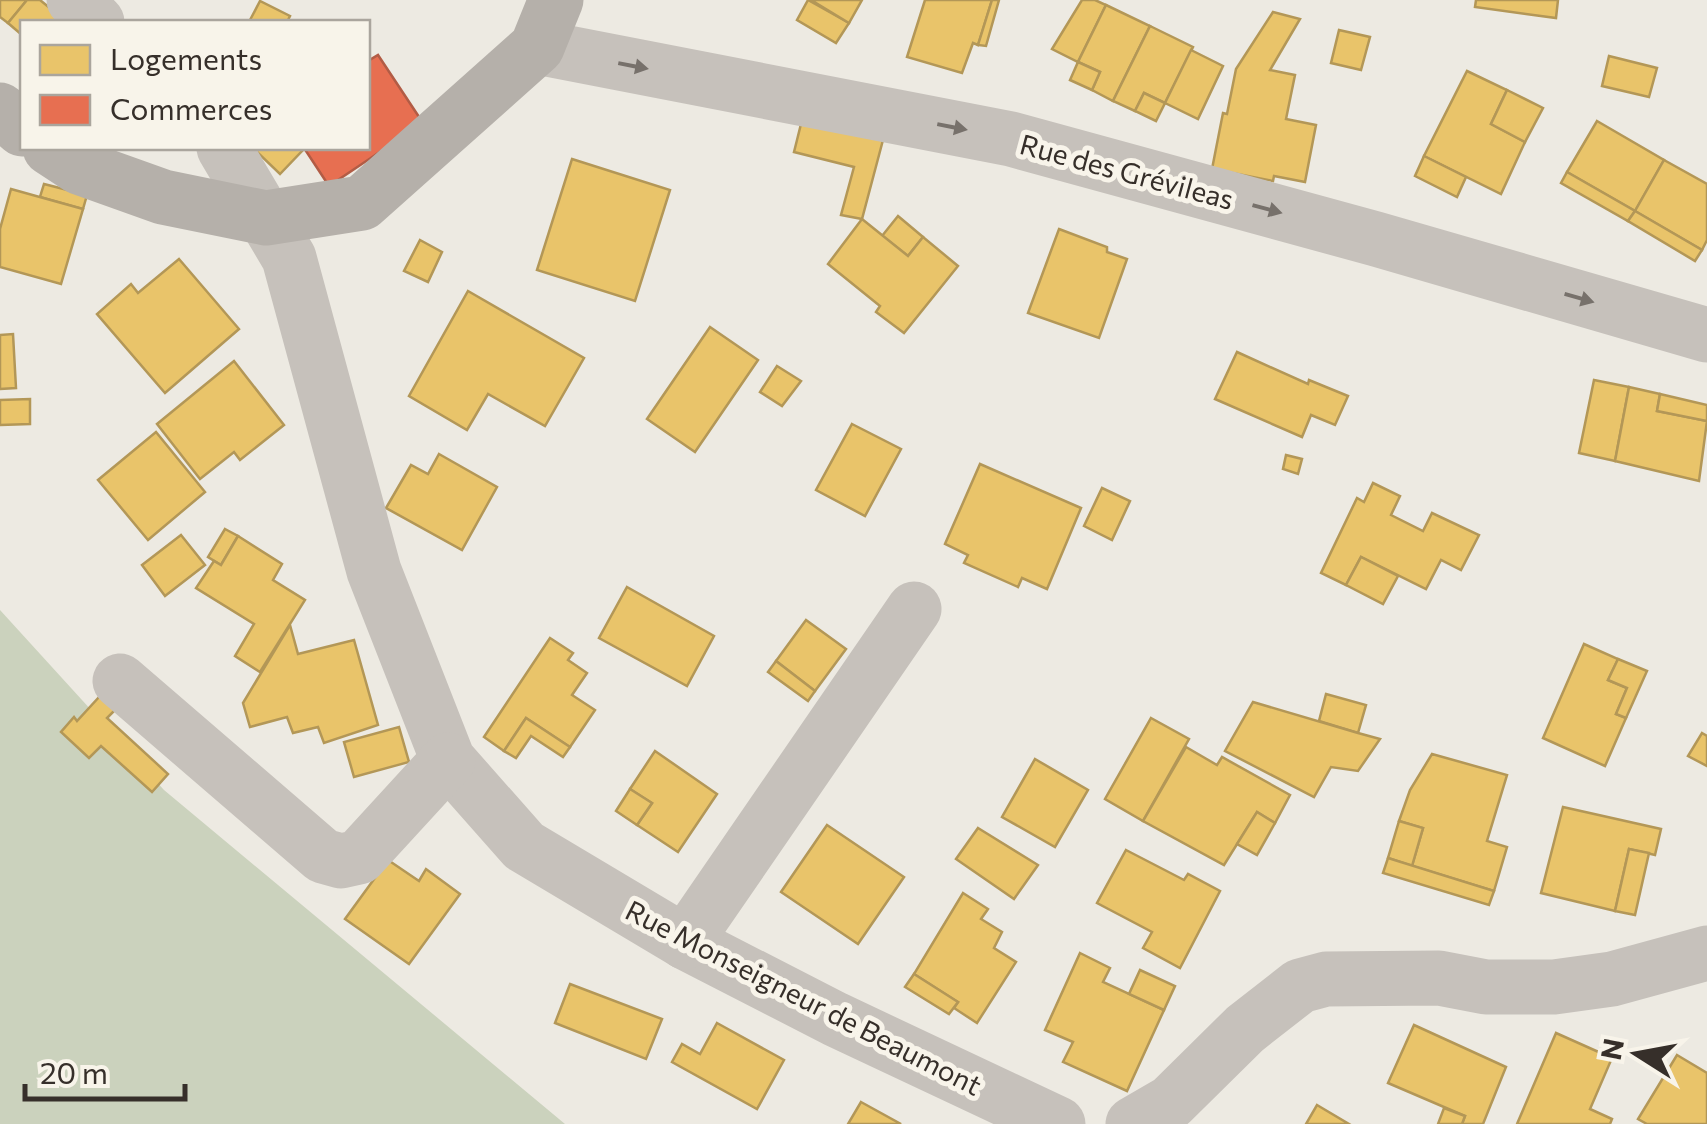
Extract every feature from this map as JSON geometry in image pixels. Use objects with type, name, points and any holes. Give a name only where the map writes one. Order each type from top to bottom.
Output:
[{"type":"main road","points":[[53,150],[79,166],[163,196],[266,218],[362,203],[546,24]]},
{"type":"main road","points":[[0,110],[20,127]]},
{"type":"street","points":[[74,0],[95,20]]},
{"type":"street","name":"Rue des Grévileas","points":[[546,24],[1011,139],[1707,335]]},
{"type":"street","name":"Rue Monseigneur de Beaumont","points":[[225,150],[288,258],[374,570],[448,760],[524,846],[685,942],[834,1019],[1058,1124]]},
{"type":"street","points":[[685,942],[914,608]]},
{"type":"street","points":[[120,681],[323,856],[341,860],[359,857],[448,760]]},
{"type":"street","points":[[1132,1124],[1171,1102],[1245,1028],[1300,986],[1326,979],[1439,978],[1486,986],[1554,987],[1612,979],[1707,953]]},
{"type":"green space","points":[[0,610],[164,790],[565,1124],[0,1124]]},
{"type":"building: Logements","points":[[0,0],[27,0],[8,23],[0,17]]},
{"type":"building: Logements","points":[[27,0],[40,0],[65,20],[20,20],[20,33],[8,23]]},
{"type":"building: Logements","points":[[808,0],[849,23],[836,43],[797,20]]},
{"type":"building: Logements","points":[[811,0],[862,0],[849,23]]},
{"type":"building: Logements","points":[[925,0],[992,0],[978,45],[973,43],[962,73],[907,57]]},
{"type":"building: Logements","points":[[992,0],[999,0],[986,46],[978,45]]},
{"type":"building: Logements","points":[[1082,0],[1106,5],[1078,62],[1052,49]]},
{"type":"building: Logements","points":[[1476,0],[1558,0],[1556,18],[1475,7]]},
{"type":"building: Logements","points":[[260,1],[290,16],[288,20],[250,20]]},
{"type":"building: Logements","points":[[1106,5],[1150,26],[1113,101],[1092,90],[1100,72],[1078,62]]},
{"type":"building: Logements","points":[[1273,12],[1300,19],[1270,70],[1295,75],[1286,119],[1316,125],[1305,182],[1274,176],[1273,181],[1212,169],[1236,69]]},
{"type":"building: Logements","points":[[1150,26],[1193,47],[1165,103],[1144,93],[1135,111],[1113,101]]},
{"type":"building: Logements","points":[[1339,30],[1370,37],[1361,70],[1331,63]]},
{"type":"building: Logements","points":[[1191,50],[1223,66],[1198,119],[1165,103]]},
{"type":"building: Logements","points":[[1609,56],[1657,68],[1649,97],[1602,86]]},
{"type":"building: Logements","points":[[1078,62],[1100,72],[1092,90],[1070,80]]},
{"type":"building: Logements","points":[[1467,71],[1507,90],[1491,124],[1525,142],[1501,194],[1424,156]]},
{"type":"building: Logements","points":[[1507,90],[1543,108],[1525,142],[1491,124]]},
{"type":"building: Logements","points":[[1144,93],[1165,103],[1156,121],[1135,111]]},
{"type":"building: Logements","points":[[802,120],[883,140],[862,219],[841,215],[854,167],[794,152]]},
{"type":"building: Logements","points":[[1597,121],[1664,160],[1635,211],[1567,172]]},
{"type":"building: Logements","points":[[255,150],[301,150],[280,174]]},
{"type":"building: Logements","points":[[1424,156],[1466,177],[1457,197],[1415,176]]},
{"type":"building: Logements","points":[[572,159],[670,190],[635,301],[537,270]]},
{"type":"building: Logements","points":[[1664,160],[1707,184],[1707,240],[1702,250],[1635,211]]},
{"type":"building: Logements","points":[[1567,172],[1635,211],[1628,221],[1561,183]]},
{"type":"building: Logements","points":[[44,184],[87,195],[83,209],[40,197]]},
{"type":"building: Logements","points":[[11,189],[83,209],[61,284],[0,267],[0,229]]},
{"type":"building: Logements","points":[[1635,211],[1702,250],[1695,261],[1628,221]]},
{"type":"building: Logements","points":[[898,216],[923,237],[908,256],[882,236]]},
{"type":"building: Logements","points":[[862,219],[908,256],[923,237],[958,266],[904,333],[876,312],[880,306],[828,264]]},
{"type":"building: Logements","points":[[1059,229],[1127,259],[1099,338],[1028,313]]},
{"type":"building: Logements","points":[[420,240],[442,252],[428,282],[404,271]]},
{"type":"building: Logements","points":[[179,259],[239,329],[165,393],[97,314],[131,284],[138,293]]},
{"type":"building: Logements","points":[[468,291],[584,358],[545,426],[488,394],[467,430],[409,396]]},
{"type":"building: Logements","points":[[710,327],[758,360],[695,452],[647,419]]},
{"type":"building: Logements","points":[[13,334],[16,388],[0,389],[0,335]]},
{"type":"building: Logements","points":[[1237,352],[1308,384],[1309,380],[1348,396],[1335,425],[1311,415],[1302,437],[1215,399]]},
{"type":"building: Logements","points":[[234,361],[284,425],[240,460],[234,452],[200,479],[157,424]]},
{"type":"building: Logements","points":[[777,366],[801,381],[782,406],[760,392]]},
{"type":"building: Logements","points":[[1594,380],[1629,387],[1615,461],[1579,453]]},
{"type":"building: Logements","points":[[1629,387],[1660,394],[1657,411],[1707,421],[1699,481],[1615,461]]},
{"type":"building: Logements","points":[[1660,394],[1707,405],[1707,421],[1657,411]]},
{"type":"building: Logements","points":[[30,399],[30,424],[0,425],[0,400]]},
{"type":"building: Logements","points":[[852,424],[901,449],[865,516],[816,490]]},
{"type":"building: Logements","points":[[156,432],[205,492],[148,540],[98,480]]},
{"type":"building: Logements","points":[[439,454],[497,487],[462,550],[386,508],[411,465],[428,474]]},
{"type":"building: Logements","points":[[1286,455],[1302,459],[1298,474],[1283,469]]},
{"type":"building: Logements","points":[[980,464],[1081,508],[1047,589],[1022,578],[1018,587],[964,563],[968,555],[945,544]]},
{"type":"building: Logements","points":[[1373,483],[1400,496],[1391,515],[1423,531],[1432,513],[1479,535],[1461,570],[1441,560],[1426,589],[1361,557],[1346,585],[1321,573],[1357,498],[1364,502]]},
{"type":"building: Logements","points":[[1102,488],[1130,501],[1112,540],[1084,526]]},
{"type":"building: Logements","points":[[225,529],[238,536],[221,565],[208,557]]},
{"type":"building: Logements","points":[[181,535],[205,565],[165,596],[142,565]]},
{"type":"building: Logements","points":[[238,536],[282,564],[273,580],[305,600],[260,672],[235,656],[254,624],[196,588],[214,561],[221,565]]},
{"type":"building: Logements","points":[[1361,557],[1398,576],[1383,604],[1346,585]]},
{"type":"building: Logements","points":[[627,587],[714,636],[687,686],[599,638]]},
{"type":"building: Logements","points":[[806,620],[846,649],[815,691],[776,661]]},
{"type":"building: Logements","points":[[290,625],[298,654],[354,640],[378,725],[324,743],[318,727],[293,733],[287,717],[250,727],[243,703]]},
{"type":"building: Logements","points":[[550,638],[573,653],[568,660],[587,673],[572,695],[595,710],[570,747],[526,718],[504,751],[484,737]]},
{"type":"building: Logements","points":[[1584,644],[1618,659],[1608,680],[1627,688],[1616,714],[1626,718],[1605,766],[1543,738]]},
{"type":"building: Logements","points":[[1618,659],[1647,671],[1626,718],[1616,714],[1627,688],[1608,680]]},
{"type":"building: Logements","points":[[776,661],[815,691],[808,701],[768,672]]},
{"type":"building: Logements","points":[[1326,694],[1366,705],[1358,733],[1319,721]]},
{"type":"building: Logements","points":[[100,696],[115,710],[107,718],[168,774],[152,792],[101,746],[89,758],[61,732]]},
{"type":"building: Logements","points":[[1253,702],[1380,739],[1358,771],[1331,767],[1314,797],[1225,751]]},
{"type":"building: Logements","points":[[526,718],[570,747],[563,757],[531,736],[516,758],[504,751]]},
{"type":"building: Logements","points":[[1151,718],[1189,739],[1143,821],[1105,799]]},
{"type":"building: Logements","points":[[399,727],[409,762],[354,777],[344,742]]},
{"type":"building: Logements","points":[[1702,733],[1707,736],[1707,766],[1688,756]]},
{"type":"building: Logements","points":[[1186,747],[1217,765],[1222,757],[1290,795],[1275,823],[1257,812],[1224,865],[1143,821]]},
{"type":"building: Logements","points":[[655,751],[717,794],[678,852],[637,825],[652,803],[630,789]]},
{"type":"building: Logements","points":[[1432,754],[1507,775],[1487,841],[1507,847],[1494,891],[1412,866],[1423,828],[1399,821],[1410,790]]},
{"type":"building: Logements","points":[[1035,759],[1088,790],[1055,847],[1002,817]]},
{"type":"building: Logements","points":[[630,789],[652,803],[637,825],[616,811]]},
{"type":"building: Logements","points":[[1563,807],[1661,829],[1655,855],[1629,849],[1615,911],[1541,893]]},
{"type":"building: Logements","points":[[1257,812],[1275,823],[1257,855],[1237,844]]},
{"type":"building: Logements","points":[[1399,821],[1423,828],[1412,866],[1388,858]]},
{"type":"building: Logements","points":[[827,825],[904,877],[858,944],[781,892]]},
{"type":"building: Logements","points":[[978,828],[1038,865],[1014,899],[956,859]]},
{"type":"building: Logements","points":[[1629,849],[1649,853],[1635,915],[1615,911]]},
{"type":"building: Logements","points":[[1126,850],[1184,880],[1188,874],[1220,891],[1180,968],[1143,948],[1152,932],[1097,903]]},
{"type":"building: Logements","points":[[1388,858],[1494,891],[1489,905],[1383,873]]},
{"type":"building: Logements","points":[[388,860],[419,881],[426,869],[460,894],[409,964],[345,919]]},
{"type":"building: Logements","points":[[963,893],[988,909],[981,919],[1002,932],[994,948],[1016,962],[977,1023],[954,1008],[958,1002],[914,974]]},
{"type":"building: Logements","points":[[1080,953],[1110,968],[1103,982],[1164,1010],[1127,1091],[1063,1062],[1073,1042],[1045,1030]]},
{"type":"building: Logements","points":[[1140,970],[1175,986],[1164,1010],[1129,994]]},
{"type":"building: Logements","points":[[914,974],[958,1002],[949,1014],[905,987]]},
{"type":"building: Logements","points":[[570,984],[662,1019],[646,1059],[555,1023]]},
{"type":"building: Logements","points":[[717,1023],[784,1060],[757,1109],[672,1062],[682,1044],[700,1054]]},
{"type":"building: Logements","points":[[1414,1025],[1506,1067],[1483,1124],[1462,1124],[1465,1116],[1388,1083]]},
{"type":"building: Logements","points":[[1556,1033],[1612,1058],[1590,1109],[1612,1119],[1610,1124],[1517,1124]]},
{"type":"building: Logements","points":[[1677,1055],[1707,1073],[1707,1124],[1647,1124],[1638,1119]]},
{"type":"building: Logements","points":[[861,1102],[901,1124],[848,1124]]},
{"type":"building: Logements","points":[[1317,1105],[1349,1124],[1306,1124]]},
{"type":"building: Logements","points":[[1444,1108],[1465,1116],[1462,1124],[1438,1124]]},
{"type":"building: Commerces","points":[[378,55],[423,123],[329,186],[305,150],[370,150],[370,60]]}]
